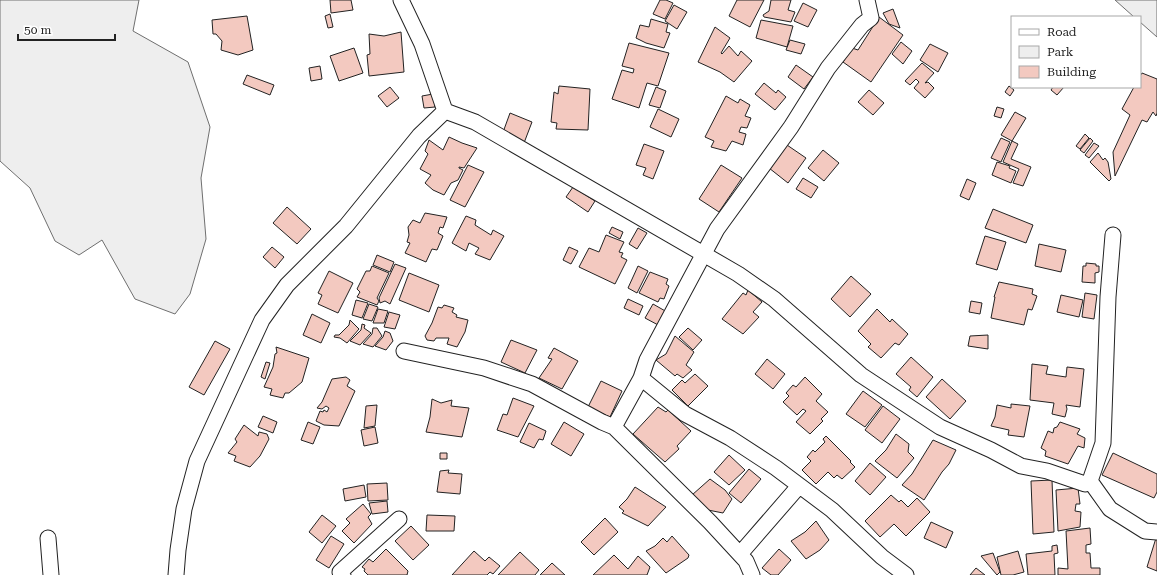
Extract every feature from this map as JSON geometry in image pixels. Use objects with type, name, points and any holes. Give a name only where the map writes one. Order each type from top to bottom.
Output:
[{"type":"street","points":[[401,0],[422,44],[445,111]]},
{"type":"street","points":[[614,427],[695,273],[703,253],[717,229],[791,127],[828,68],[862,25],[871,18],[867,0]]},
{"type":"street","points":[[445,111],[475,122],[738,274],[774,299],[861,375],[940,427],[991,450],[1021,466],[1047,471],[1085,484],[1090,481],[1103,443],[1108,298],[1113,235]]},
{"type":"street","points":[[176,575],[184,509],[197,461],[262,320],[287,285],[346,226],[419,136],[445,111]]},
{"type":"street","points":[[404,352],[484,368],[532,384],[614,427],[705,516],[746,561],[752,575]]},
{"type":"street","points":[[641,378],[685,414],[730,438],[776,468],[832,510],[882,557],[906,575]]},
{"type":"street","points":[[1090,481],[1110,509],[1146,531],[1157,532]]},
{"type":"street","points":[[740,554],[799,486]]},
{"type":"street","points":[[342,575],[340,572],[399,519]]},
{"type":"street","points":[[48,538],[52,575]]},
{"type":"green space","points":[[0,0],[139,0],[133,31],[188,62],[210,127],[201,178],[206,239],[190,294],[175,314],[135,299],[102,240],[79,255],[55,241],[30,188],[0,161]]},
{"type":"green space","points":[[1115,0],[1157,0],[1157,37],[1141,23],[1141,16],[1133,16]]},
{"type":"building","points":[[330,0],[351,0],[353,10],[331,13]]},
{"type":"building","points":[[660,0],[666,0],[673,3],[665,19],[653,14]]},
{"type":"building","points":[[737,0],[764,0],[750,27],[729,16]]},
{"type":"building","points":[[771,0],[791,0],[788,10],[795,12],[791,22],[764,17],[763,15],[769,11]]},
{"type":"building","points":[[803,3],[817,10],[808,27],[794,21]]},
{"type":"building","points":[[674,5],[687,12],[677,29],[665,21]]},
{"type":"building","points":[[893,9],[900,28],[889,24],[883,13]]},
{"type":"building","points":[[330,14],[333,27],[328,28],[325,16]]},
{"type":"building","points":[[247,16],[253,50],[238,55],[221,50],[222,41],[216,34],[213,34],[212,20]]},
{"type":"building","points":[[879,17],[903,35],[871,82],[843,62],[852,48],[858,50]]},
{"type":"building","points":[[651,19],[668,24],[666,32],[670,33],[664,48],[646,43],[636,38],[640,25],[649,27]]},
{"type":"building","points":[[761,20],[793,26],[787,47],[756,38]]},
{"type":"building","points":[[715,27],[730,38],[721,53],[722,54],[729,46],[738,56],[741,51],[752,61],[734,82],[720,72],[698,62]]},
{"type":"building","points":[[401,32],[404,72],[369,76],[367,55],[370,54],[369,34],[384,36]]},
{"type":"building","points":[[790,40],[805,44],[801,54],[786,50]]},
{"type":"building","points":[[901,42],[912,51],[903,64],[892,54]]},
{"type":"building","points":[[629,43],[669,53],[658,86],[647,83],[639,108],[612,99],[622,70],[633,73],[634,69],[622,66]]},
{"type":"building","points":[[930,44],[948,53],[938,72],[920,60]]},
{"type":"building","points":[[354,48],[363,73],[339,81],[330,56]]},
{"type":"building","points":[[922,63],[934,73],[925,83],[928,82],[934,88],[925,98],[914,88],[919,82],[916,79],[910,85],[905,81]]},
{"type":"building","points":[[796,65],[813,77],[804,89],[788,77]]},
{"type":"building","points":[[320,66],[322,79],[311,81],[309,68]]},
{"type":"building","points":[[1142,73],[1157,79],[1157,113],[1156,116],[1153,112],[1147,122],[1142,120],[1115,176],[1113,152],[1130,115],[1122,109],[1133,88],[1141,88]]},
{"type":"building","points":[[247,75],[274,85],[270,95],[243,84]]},
{"type":"building","points":[[764,83],[776,93],[778,90],[786,97],[775,110],[755,94]]},
{"type":"building","points":[[559,86],[590,89],[588,130],[556,129],[557,123],[551,122],[554,92],[558,94]]},
{"type":"building","points":[[1009,86],[1014,90],[1010,96],[1005,92]]},
{"type":"building","points":[[390,87],[399,98],[387,107],[378,96]]},
{"type":"building","points":[[656,87],[666,91],[660,108],[649,105]]},
{"type":"building","points":[[1052,88],[1063,88],[1057,95],[1051,90]]},
{"type":"building","points":[[869,90],[884,103],[873,115],[858,102]]},
{"type":"building","points":[[433,94],[435,107],[424,108],[422,96]]},
{"type":"building","points":[[726,96],[738,103],[740,99],[750,105],[745,116],[751,118],[747,128],[741,127],[739,132],[746,134],[743,145],[732,141],[726,151],[711,147],[714,141],[705,137]]},
{"type":"building","points":[[997,107],[1004,109],[1001,118],[994,116]]},
{"type":"building","points":[[658,109],[679,119],[671,137],[650,127]]},
{"type":"building","points":[[1015,112],[1026,118],[1012,141],[1001,135]]},
{"type":"building","points":[[510,113],[532,122],[524,143],[502,135]]},
{"type":"building","points":[[1085,134],[1089,138],[1080,149],[1076,146]]},
{"type":"building","points":[[449,137],[477,148],[464,168],[459,167],[463,170],[458,180],[451,183],[444,195],[433,190],[425,183],[431,175],[420,169],[428,154],[425,151],[429,140],[443,150]]},
{"type":"building","points":[[1001,138],[1010,142],[1001,162],[991,158]]},
{"type":"building","points":[[1090,138],[1093,141],[1084,153],[1080,150]]},
{"type":"building","points":[[1012,141],[1018,144],[1011,159],[1031,167],[1023,186],[1013,183],[1019,169],[1003,162]]},
{"type":"building","points":[[1094,143],[1099,146],[1089,158],[1085,155]]},
{"type":"building","points":[[644,144],[664,151],[653,179],[643,175],[646,168],[636,165]]},
{"type":"building","points":[[787,145],[806,158],[788,183],[769,168]]},
{"type":"building","points":[[823,150],[839,163],[824,181],[808,168]]},
{"type":"building","points":[[1098,153],[1103,160],[1105,158],[1108,162],[1111,179],[1109,181],[1090,162]]},
{"type":"building","points":[[997,162],[1010,166],[1009,168],[1016,171],[1011,183],[992,175]]},
{"type":"building","points":[[468,165],[484,172],[465,207],[450,200]]},
{"type":"building","points":[[721,165],[742,178],[719,212],[699,199]]},
{"type":"building","points":[[803,178],[818,187],[811,198],[796,189]]},
{"type":"building","points":[[967,179],[976,183],[969,200],[960,196]]},
{"type":"building","points":[[573,187],[595,201],[588,212],[566,197]]},
{"type":"building","points":[[287,207],[311,229],[297,244],[273,223]]},
{"type":"building","points":[[993,209],[1033,225],[1026,243],[985,228]]},
{"type":"building","points":[[425,213],[447,217],[443,228],[440,227],[438,233],[443,236],[437,250],[432,249],[426,262],[405,253],[410,243],[407,242],[409,235],[408,227],[413,220],[420,223]]},
{"type":"building","points":[[466,216],[476,220],[475,225],[491,235],[493,230],[504,236],[490,260],[475,254],[479,248],[469,243],[466,251],[452,243]]},
{"type":"building","points":[[612,227],[623,232],[620,239],[609,233]]},
{"type":"building","points":[[638,228],[647,233],[637,249],[629,244]]},
{"type":"building","points":[[606,235],[624,242],[619,252],[623,253],[621,257],[627,260],[615,284],[579,267],[589,248],[599,252]]},
{"type":"building","points":[[985,236],[1006,242],[997,270],[976,264]]},
{"type":"building","points":[[1039,244],[1066,250],[1061,272],[1035,266]]},
{"type":"building","points":[[272,247],[284,257],[275,268],[263,257]]},
{"type":"building","points":[[569,247],[578,251],[571,264],[563,260]]},
{"type":"building","points":[[377,255],[394,262],[390,272],[373,265]]},
{"type":"building","points":[[1086,263],[1096,264],[1096,266],[1099,266],[1099,272],[1095,273],[1095,283],[1082,282],[1083,266],[1086,266]]},
{"type":"building","points":[[395,264],[406,268],[390,304],[385,301],[380,303],[379,298]]},
{"type":"building","points":[[372,266],[389,273],[377,298],[379,301],[377,305],[357,297],[360,292],[357,289],[366,271],[370,271]]},
{"type":"building","points":[[638,266],[648,271],[637,293],[628,288]]},
{"type":"building","points":[[329,271],[353,283],[338,313],[318,304],[322,295],[318,293]]},
{"type":"building","points":[[650,272],[668,279],[666,284],[669,286],[664,299],[660,298],[658,302],[639,293]]},
{"type":"building","points":[[409,273],[439,285],[429,312],[399,300]]},
{"type":"building","points":[[851,276],[871,294],[850,317],[831,299]]},
{"type":"building","points":[[999,282],[1033,289],[1032,294],[1037,296],[1032,310],[1028,309],[1024,325],[991,318],[994,297]]},
{"type":"building","points":[[748,290],[762,302],[753,312],[759,317],[743,334],[722,319],[743,293],[746,295]]},
{"type":"building","points":[[1085,293],[1097,295],[1094,319],[1082,317]]},
{"type":"building","points":[[1061,295],[1083,300],[1079,317],[1057,312]]},
{"type":"building","points":[[628,299],[643,306],[639,315],[624,308]]},
{"type":"building","points":[[356,300],[368,303],[362,318],[352,315]]},
{"type":"building","points":[[971,301],[982,303],[980,314],[969,312]]},
{"type":"building","points":[[369,304],[378,307],[372,321],[363,319]]},
{"type":"building","points":[[653,304],[667,312],[660,326],[645,318]]},
{"type":"building","points":[[444,305],[454,308],[452,312],[457,315],[456,317],[468,320],[465,332],[457,347],[447,344],[449,338],[436,338],[434,341],[427,340],[425,336],[438,307],[442,308]]},
{"type":"building","points":[[378,309],[388,311],[384,323],[373,323]]},
{"type":"building","points":[[877,309],[890,322],[892,319],[908,334],[899,345],[895,343],[881,358],[868,347],[871,344],[858,331]]},
{"type":"building","points":[[389,312],[400,315],[395,329],[384,327]]},
{"type":"building","points":[[312,314],[330,323],[321,343],[303,335]]},
{"type":"building","points":[[350,320],[359,329],[347,343],[340,338],[334,337],[335,335],[339,335],[349,325]]},
{"type":"building","points":[[362,324],[365,325],[364,328],[371,333],[360,345],[350,341],[361,330]]},
{"type":"building","points":[[373,328],[377,328],[382,336],[373,347],[363,344],[372,334]]},
{"type":"building","points":[[688,328],[702,340],[693,350],[679,337]]},
{"type":"building","points":[[385,331],[390,333],[393,341],[386,350],[375,346],[383,337]]},
{"type":"building","points":[[988,335],[988,349],[968,346],[970,336]]},
{"type":"building","points":[[675,336],[694,352],[686,365],[692,370],[683,378],[677,374],[675,376],[656,360],[666,354]]},
{"type":"building","points":[[511,340],[537,350],[525,373],[501,362]]},
{"type":"building","points":[[215,341],[230,349],[204,395],[189,387]]},
{"type":"building","points":[[276,347],[309,358],[302,382],[289,393],[285,393],[283,398],[270,395],[272,389],[264,387],[273,367],[275,354],[277,353]]},
{"type":"building","points":[[554,348],[578,361],[562,389],[539,378],[552,359],[548,358]]},
{"type":"building","points":[[911,357],[933,377],[917,397],[909,390],[911,387],[896,374]]},
{"type":"building","points":[[767,359],[785,374],[773,389],[755,374]]},
{"type":"building","points":[[266,362],[270,363],[265,379],[261,377]]},
{"type":"building","points":[[1032,364],[1048,366],[1046,374],[1066,377],[1067,367],[1084,369],[1080,407],[1066,405],[1067,409],[1065,417],[1052,414],[1054,403],[1030,400]]},
{"type":"building","points":[[695,374],[708,386],[688,406],[672,390],[682,380],[685,383]]},
{"type":"building","points":[[346,377],[350,380],[347,386],[355,391],[339,426],[324,425],[316,421],[320,411],[323,412],[324,410],[327,412],[329,408],[326,406],[322,409],[317,408],[322,402],[332,379]]},
{"type":"building","points":[[805,377],[822,394],[816,401],[828,412],[821,419],[823,421],[810,434],[796,422],[806,411],[803,409],[797,415],[783,402],[789,396],[786,393],[793,385],[796,387]]},
{"type":"building","points":[[942,379],[966,401],[950,419],[926,397]]},
{"type":"building","points":[[601,381],[622,391],[610,417],[588,407]]},
{"type":"building","points":[[863,391],[882,405],[865,427],[846,414]]},
{"type":"building","points":[[513,398],[534,406],[518,437],[497,430],[503,414],[507,415]]},
{"type":"building","points":[[432,399],[441,403],[452,400],[451,406],[469,408],[462,437],[426,432],[430,417]]},
{"type":"building","points":[[1011,404],[1030,406],[1024,437],[1008,435],[1009,430],[991,426],[995,417],[997,405],[1011,408]]},
{"type":"building","points":[[377,405],[375,426],[364,428],[366,406]]},
{"type":"building","points":[[883,406],[900,419],[882,443],[865,430]]},
{"type":"building","points":[[658,407],[666,412],[668,410],[691,431],[677,446],[679,449],[665,462],[633,434]]},
{"type":"building","points":[[263,416],[277,422],[273,433],[258,427]]},
{"type":"building","points":[[308,422],[320,427],[313,444],[301,440]]},
{"type":"building","points":[[564,422],[584,434],[571,456],[551,444]]},
{"type":"building","points":[[1060,422],[1080,429],[1077,434],[1085,438],[1084,448],[1078,446],[1068,464],[1045,456],[1046,451],[1041,448],[1048,431],[1053,433],[1054,428],[1057,427]]},
{"type":"building","points":[[529,423],[546,431],[543,440],[539,439],[534,448],[520,442]]},
{"type":"building","points":[[244,425],[258,436],[259,432],[267,434],[269,439],[260,456],[250,467],[234,461],[236,456],[228,453],[237,442],[235,439]]},
{"type":"building","points":[[375,427],[378,443],[364,446],[361,430]]},
{"type":"building","points":[[896,434],[909,444],[908,452],[914,458],[897,478],[875,461],[886,450]]},
{"type":"building","points":[[826,436],[855,467],[842,479],[837,475],[834,478],[828,472],[816,484],[802,470],[811,461],[807,457],[813,450],[815,452],[825,442],[823,439]]},
{"type":"building","points":[[933,440],[956,450],[949,464],[924,500],[902,485],[912,474]]},
{"type":"building","points":[[440,453],[447,453],[447,459],[440,459]]},
{"type":"building","points":[[1113,453],[1157,474],[1157,492],[1154,498],[1102,475]]},
{"type":"building","points":[[729,455],[745,470],[729,485],[714,472]]},
{"type":"building","points":[[870,463],[886,477],[870,495],[855,481]]},
{"type":"building","points":[[749,469],[761,479],[741,503],[729,493]]},
{"type":"building","points":[[449,470],[448,473],[462,474],[460,494],[437,492],[440,471]]},
{"type":"building","points":[[710,479],[725,490],[732,499],[723,513],[708,510],[692,495]]},
{"type":"building","points":[[1052,480],[1054,532],[1033,534],[1031,481]]},
{"type":"building","points":[[387,483],[388,500],[368,501],[367,484]]},
{"type":"building","points":[[364,485],[366,497],[345,501],[343,489]]},
{"type":"building","points":[[635,487],[666,507],[648,526],[622,513],[624,511],[619,507],[627,499]]},
{"type":"building","points":[[1078,488],[1080,504],[1076,504],[1075,511],[1081,512],[1080,527],[1058,531],[1056,490]]},
{"type":"building","points":[[891,495],[899,502],[901,500],[908,507],[917,498],[930,512],[906,536],[894,524],[880,537],[865,521]]},
{"type":"building","points":[[387,501],[388,512],[372,514],[369,503]]},
{"type":"building","points":[[363,504],[371,514],[368,517],[372,524],[354,543],[342,531],[350,523],[346,519]]},
{"type":"building","points":[[322,515],[336,526],[322,543],[309,532]]},
{"type":"building","points":[[427,515],[455,516],[454,531],[426,531]]},
{"type":"building","points":[[605,518],[618,532],[594,555],[581,542]]},
{"type":"building","points":[[816,521],[829,540],[820,550],[806,559],[791,541],[805,532]]},
{"type":"building","points":[[931,522],[953,532],[946,548],[924,538]]},
{"type":"building","points":[[411,526],[429,545],[413,560],[395,541]]},
{"type":"building","points":[[1090,528],[1091,544],[1086,545],[1086,553],[1090,553],[1091,568],[1100,568],[1100,575],[1058,575],[1058,568],[1068,569],[1066,531]]},
{"type":"building","points":[[331,536],[344,544],[329,568],[316,560]]},
{"type":"building","points":[[672,536],[689,555],[688,558],[666,573],[646,551],[655,546],[663,538],[667,542]]},
{"type":"building","points":[[1156,538],[1157,539],[1157,571],[1147,567]]},
{"type":"building","points":[[1057,545],[1058,553],[1054,554],[1055,575],[1028,575],[1026,554],[1052,551],[1052,546]]},
{"type":"building","points":[[386,549],[408,571],[407,575],[368,575],[364,571],[365,569],[362,567],[369,559],[373,562]]},
{"type":"building","points":[[779,549],[791,560],[778,575],[771,575],[762,568]]},
{"type":"building","points":[[474,551],[485,561],[489,557],[500,566],[493,574],[490,572],[487,575],[452,575]]},
{"type":"building","points":[[1018,551],[1024,572],[1013,575],[1001,575],[997,557]]},
{"type":"building","points":[[520,552],[539,570],[535,575],[498,575]]},
{"type":"building","points":[[993,553],[1000,572],[997,575],[981,556]]},
{"type":"building","points":[[614,555],[628,569],[638,556],[650,567],[647,575],[593,575]]},
{"type":"building","points":[[552,563],[565,575],[540,575]]},
{"type":"building","points":[[976,568],[985,575],[970,575]]}]
